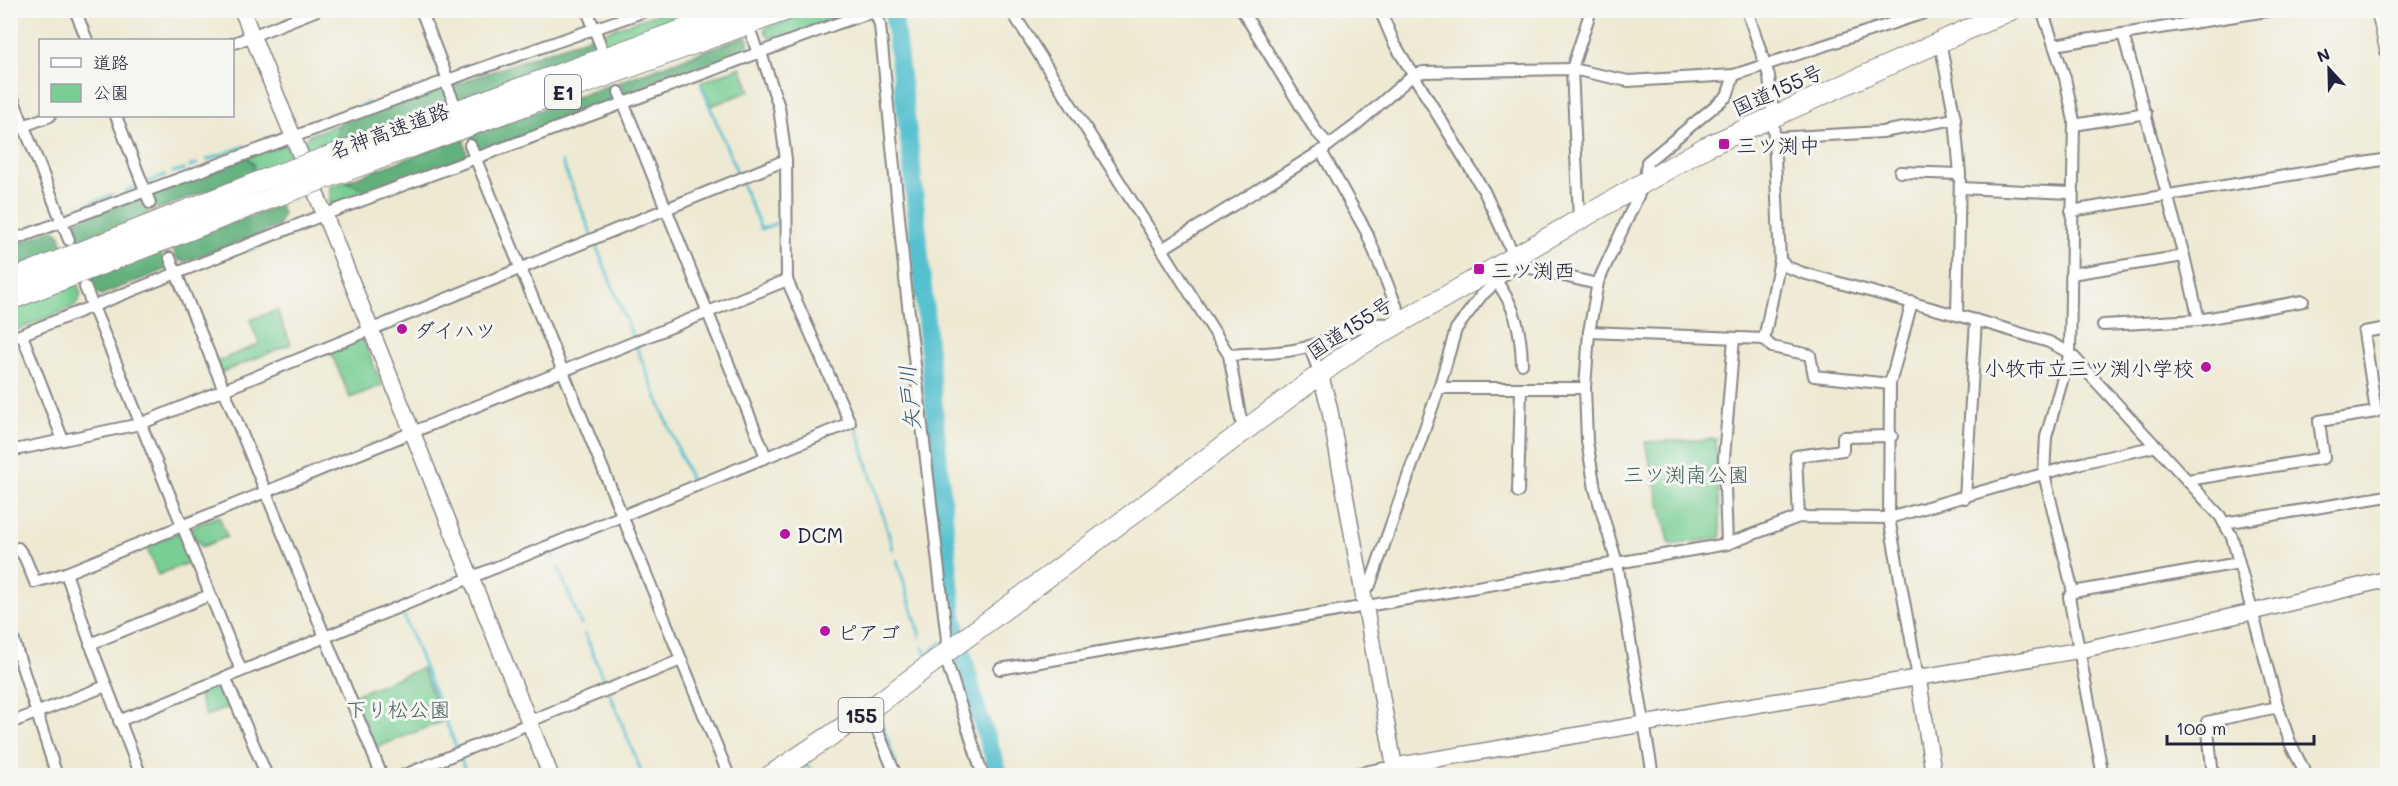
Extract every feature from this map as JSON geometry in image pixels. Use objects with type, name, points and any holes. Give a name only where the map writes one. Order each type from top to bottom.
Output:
[{"type":"highway","name":"名神高速道路","points":[[10,300],[271,188],[333,155],[738,10]]},
{"type":"highway","name":"名神高速道路","points":[[10,280],[271,188],[340,173],[787,10]]},
{"type":"highway","name":"国道155号","points":[[770,776],[869,710],[1320,374],[1396,324],[1514,260],[1579,219],[1706,147],[2011,10]]},
{"type":"street","points":[[75,10],[87,39]]},
{"type":"street","points":[[242,10],[551,776]]},
{"type":"street","points":[[234,43],[317,10]]},
{"type":"street","points":[[421,10],[454,102]]},
{"type":"street","points":[[587,10],[602,49]]},
{"type":"street","points":[[10,241],[447,80],[648,10]]},
{"type":"street","points":[[1011,10],[1228,355],[1243,431]]},
{"type":"street","points":[[1228,355],[1309,346],[1354,329],[1381,323],[1396,324],[1366,231],[1316,131],[1242,10]]},
{"type":"street","points":[[1380,10],[1394,43],[1484,191],[1514,260]]},
{"type":"street","points":[[1579,219],[1572,69],[1591,10]]},
{"type":"street","points":[[1747,10],[1766,66],[1773,117],[1780,260],[1764,339]]},
{"type":"street","points":[[1161,249],[1325,148],[1356,125],[1414,74],[1572,69],[1628,81],[1734,75],[1934,10]]},
{"type":"street","points":[[2042,10],[2065,78],[2074,125],[2071,193],[2070,353],[2046,437],[2044,474],[2073,592],[2070,597],[2103,776]]},
{"type":"street","points":[[2054,45],[2272,10]]},
{"type":"street","points":[[2379,10],[2388,51]]},
{"type":"street","points":[[10,339],[323,215],[475,158],[871,13],[902,11]]},
{"type":"street","points":[[871,13],[880,25],[906,288],[947,640],[946,651],[983,776]]},
{"type":"street","points":[[2123,34],[2169,194],[2199,320]]},
{"type":"street","points":[[118,721],[850,423],[787,280],[786,160],[779,107],[752,36]]},
{"type":"street","points":[[1940,42],[1954,119],[1961,188],[1958,315]]},
{"type":"street","points":[[1653,776],[1617,563],[1593,480],[1587,441],[1585,388],[1589,332],[1597,284],[1646,181],[1647,162],[1727,96],[1734,75]]},
{"type":"street","points":[[10,91],[69,240]]},
{"type":"street","points":[[619,92],[766,457]]},
{"type":"street","points":[[2074,125],[2146,113]]},
{"type":"street","points":[[10,131],[47,117]]},
{"type":"street","points":[[116,117],[150,203]]},
{"type":"street","points":[[1774,138],[1882,132],[1954,119]]},
{"type":"street","points":[[470,145],[729,776]]},
{"type":"street","points":[[2071,210],[2388,159]]},
{"type":"street","points":[[10,451],[140,424],[786,160]]},
{"type":"street","points":[[1900,172],[1960,174]]},
{"type":"street","points":[[1961,188],[2071,193]]},
{"type":"street","points":[[2071,274],[2184,256]]},
{"type":"street","points":[[170,258],[381,776]]},
{"type":"street","points":[[1364,589],[1370,585],[1440,388],[1456,329],[1481,296],[1514,260]]},
{"type":"street","points":[[1514,260],[1597,284]]},
{"type":"street","points":[[1780,260],[1787,267],[1803,273],[1976,320],[2049,342],[2070,353],[2188,480],[2224,523],[2232,537],[2278,707],[2291,745],[2307,776]]},
{"type":"street","points":[[10,550],[18,548],[35,582],[66,573],[787,280]]},
{"type":"street","points":[[1497,281],[1508,297],[1517,319],[1522,364]]},
{"type":"street","points":[[85,287],[241,670]]},
{"type":"street","points":[[1912,302],[1890,384],[1892,436],[1889,518],[1934,776]]},
{"type":"street","points":[[2103,325],[2199,320],[2303,302]]},
{"type":"street","points":[[1965,498],[1976,320]]},
{"type":"street","points":[[2188,480],[2324,458],[2319,421],[2376,412],[2364,332],[2388,328]]},
{"type":"street","points":[[1589,332],[1764,339],[1772,347],[1810,355],[1814,376],[1890,384]]},
{"type":"street","points":[[21,335],[63,440]]},
{"type":"street","points":[[1727,544],[1724,458],[1734,338]]},
{"type":"street","points":[[1309,346],[1329,405],[1395,771]]},
{"type":"street","points":[[1440,388],[1585,388]]},
{"type":"street","points":[[1518,492],[1521,388]]},
{"type":"street","points":[[1799,518],[1796,456],[1843,450],[1843,437],[1892,436]]},
{"type":"street","points":[[1000,669],[1727,544],[1799,518],[1889,518],[2044,474],[2157,446]]},
{"type":"street","points":[[2224,523],[2388,496]]},
{"type":"street","points":[[2073,592],[2239,563]]},
{"type":"street","points":[[66,573],[105,686],[141,776]]},
{"type":"street","points":[[1343,776],[1395,771],[1645,724],[2081,650],[2388,579]]},
{"type":"street","points":[[90,644],[210,595]]},
{"type":"street","points":[[10,628],[57,776]]},
{"type":"street","points":[[402,776],[681,660]]},
{"type":"street","points":[[225,677],[267,776]]},
{"type":"street","points":[[10,723],[105,686]]},
{"type":"street","points":[[2213,776],[2207,722],[2278,707]]},
{"type":"street","points":[[869,710],[896,776]]},
{"type":"green space","points":[[665,11],[708,11],[606,49],[601,33]]},
{"type":"green space","points":[[811,11],[852,11],[780,40],[769,38],[764,29]]},
{"type":"green space","points":[[748,35],[748,48],[736,57],[628,98],[625,97],[619,82]]},
{"type":"green space","points":[[592,36],[599,51],[457,102],[451,86]]},
{"type":"green space","points":[[741,67],[750,91],[711,106],[701,82]]},
{"type":"green space","points":[[612,84],[617,98],[616,102],[480,152],[471,135]]},
{"type":"green space","points":[[444,87],[451,104],[334,146],[339,124]]},
{"type":"green space","points":[[339,124],[334,146],[316,152],[304,145],[309,135]]},
{"type":"green space","points":[[463,138],[468,156],[370,192],[346,181]]},
{"type":"green space","points":[[282,144],[287,146],[292,161],[252,174],[247,157]]},
{"type":"green space","points":[[247,157],[254,165],[252,174],[157,210],[153,193]]},
{"type":"green space","points":[[346,181],[370,192],[330,206],[330,187]]},
{"type":"green space","points":[[138,197],[143,201],[149,216],[77,244],[70,227],[72,222]]},
{"type":"green space","points":[[280,205],[283,214],[278,227],[185,262],[178,260],[171,246]]},
{"type":"green space","points":[[52,229],[59,233],[64,248],[11,271],[11,246]]},
{"type":"green space","points":[[163,249],[167,262],[165,270],[101,295],[92,289],[88,278]]},
{"type":"green space","points":[[77,283],[81,295],[75,306],[11,333],[11,310]]},
{"type":"green space","points":[[277,310],[291,344],[220,373],[216,362],[259,344],[250,320]]},
{"type":"green space","points":[[360,337],[363,339],[382,385],[350,398],[330,350]]},
{"type":"green space","name":"三ツ渕南公園","points":[[1716,439],[1721,538],[1670,545],[1645,442]]},
{"type":"green space","points":[[219,516],[227,537],[201,547],[198,540],[192,542],[187,529]]},
{"type":"green space","points":[[180,532],[192,561],[158,575],[146,546]]},
{"type":"green space","name":"下り松公園","points":[[422,668],[443,721],[375,748],[354,695]]},
{"type":"green space","points":[[223,684],[232,706],[206,716],[197,692]]},
{"type":"waterway","name":"矢戸川","points":[[893,10],[911,157],[953,616],[976,706],[1000,776]]},
{"type":"waterway","points":[[758,34],[763,46]]},
{"type":"waterway","points":[[769,58],[784,107]]},
{"type":"waterway","points":[[701,85],[739,177]]},
{"type":"waterway","points":[[360,106],[369,103]]},
{"type":"waterway","points":[[343,112],[352,109]]},
{"type":"waterway","points":[[786,117],[790,149]]},
{"type":"waterway","points":[[305,125],[322,120]]},
{"type":"waterway","points":[[261,141],[271,137]]},
{"type":"waterway","points":[[207,160],[245,146]]},
{"type":"waterway","points":[[562,162],[592,235]]},
{"type":"waterway","points":[[190,166],[197,164]]},
{"type":"waterway","points":[[173,172],[184,169]]},
{"type":"waterway","points":[[148,182],[165,175]]},
{"type":"waterway","points":[[742,184],[761,229],[783,221]]},
{"type":"waterway","points":[[125,191],[139,185]]},
{"type":"waterway","points":[[64,214],[112,195]]},
{"type":"waterway","points":[[30,227],[56,217]]},
{"type":"waterway","points":[[292,233],[306,228]]},
{"type":"waterway","points":[[250,250],[286,236]]},
{"type":"waterway","points":[[595,243],[633,337]]},
{"type":"waterway","points":[[636,346],[692,483]]},
{"type":"waterway","points":[[856,426],[893,549]]},
{"type":"waterway","points":[[550,549],[554,559]]},
{"type":"waterway","points":[[897,560],[920,636]]},
{"type":"waterway","points":[[558,567],[581,624]]},
{"type":"waterway","points":[[401,609],[457,749]]},
{"type":"waterway","points":[[585,634],[605,683]]},
{"type":"waterway","points":[[923,648],[926,655],[942,642]]},
{"type":"waterway","points":[[610,694],[643,776]]},
{"type":"waterway","points":[[878,714],[896,763]]},
{"type":"waterway","points":[[460,756],[467,776]]},
{"type":"waterway","points":[[808,766],[812,776]]},
{"type":"tunnel","points":[[150,203],[170,258]]},
{"type":"place","name":"三ツ渕中","points":[[1724,144]]},
{"type":"place","name":"三ツ渕西","points":[[1479,269]]},
{"type":"place","name":"ダイハツ","points":[[402,329]]},
{"type":"place","name":"小牧市立三ツ渕小学校","points":[[2206,367]]},
{"type":"place","name":"DCM","points":[[785,534]]},
{"type":"place","name":"ピアゴ","points":[[825,631]]}]
